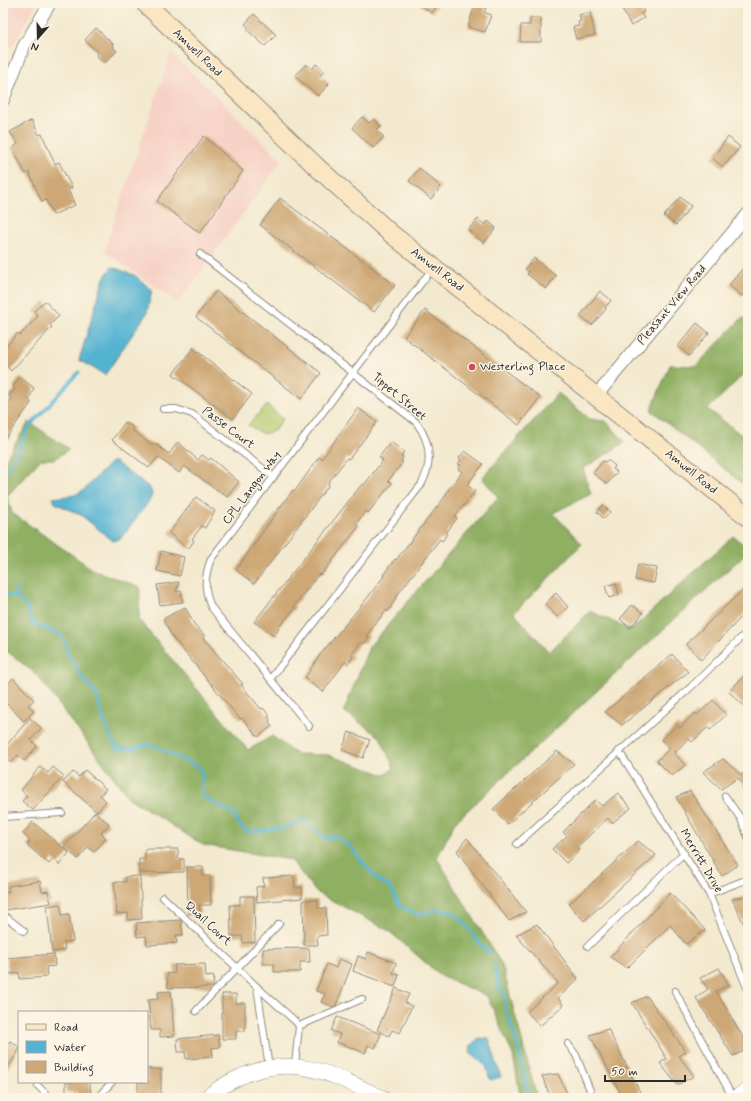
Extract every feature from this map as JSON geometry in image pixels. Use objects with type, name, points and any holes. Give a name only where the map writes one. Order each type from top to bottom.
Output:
[{"type":"main road","name":"Amwell Road","points":[[145,3],[355,202],[433,267],[748,517]]},
{"type":"street","points":[[3,100],[24,46],[50,3]]},
{"type":"street","name":"Pleasant View Road","points":[[596,396],[748,214]]},
{"type":"street","points":[[206,1098],[221,1086],[231,1081],[269,1067],[295,1065],[337,1076],[382,1098]]},
{"type":"street","points":[[734,1098],[748,1090]]},
{"type":"lane","name":"Tippet Street","points":[[200,254],[416,422],[423,431],[430,451],[426,474],[421,485],[271,678]]},
{"type":"lane","name":"CPL Langon Way","points":[[309,726],[211,607],[206,595],[205,574],[211,559],[433,267]]},
{"type":"lane","name":"Passe Court","points":[[163,409],[176,409],[192,414],[274,477]]},
{"type":"lane","points":[[516,844],[691,687],[748,631]]},
{"type":"lane","name":"Merritt Drive","points":[[619,751],[709,894],[748,990]]},
{"type":"lane","points":[[725,796],[741,818],[748,837]]},
{"type":"lane","points":[[3,817],[62,813]]},
{"type":"lane","points":[[588,946],[684,853]]},
{"type":"lane","points":[[709,894],[748,879]]},
{"type":"lane","name":"Quail Court","points":[[163,897],[257,987],[296,1021],[299,1026]]},
{"type":"lane","points":[[3,915],[24,931]]},
{"type":"lane","points":[[196,1011],[279,924]]},
{"type":"lane","points":[[257,987],[269,1067]]},
{"type":"lane","points":[[675,992],[734,1098]]},
{"type":"lane","points":[[295,1065],[299,1026],[362,999]]},
{"type":"lane","points":[[568,1044],[576,1055],[593,1098]]},
{"type":"lane","points":[[97,1098],[111,1083]]},
{"type":"lane","points":[[38,1086],[50,1098]]},
{"type":"shaded area","points":[[3,3],[37,3],[12,47],[3,44]]},
{"type":"shaded area","points":[[171,53],[282,160],[178,303],[104,251]]},
{"type":"green space","points":[[742,318],[748,320],[748,370],[708,409],[748,440],[748,488],[651,410],[670,365],[696,366]]},
{"type":"green space","points":[[558,393],[590,419],[606,421],[625,442],[583,469],[591,494],[553,513],[582,544],[514,613],[549,652],[590,611],[631,630],[733,536],[748,548],[748,559],[744,555],[455,822],[437,858],[502,965],[537,1098],[517,1098],[520,1094],[513,1055],[487,996],[442,977],[389,931],[316,892],[291,860],[203,845],[129,798],[37,675],[3,648],[3,463],[29,422],[69,449],[55,459],[41,459],[7,496],[12,513],[95,571],[140,587],[139,620],[248,750],[272,736],[296,754],[328,755],[385,775],[394,768],[380,737],[344,711],[369,647],[498,497],[482,478]]},
{"type":"green space","points":[[267,405],[283,419],[274,431],[263,434],[248,425]]},
{"type":"water","points":[[112,267],[134,275],[152,290],[147,313],[105,375],[79,360],[104,278]]},
{"type":"water","points":[[111,462],[115,462],[150,488],[152,494],[150,500],[121,538],[113,541],[81,515],[55,503],[53,498],[75,495],[84,490]]},
{"type":"water","points":[[479,1038],[489,1039],[501,1077],[490,1080],[486,1066],[470,1053],[471,1045]]},
{"type":"building","points":[[417,3],[439,3],[432,13]]},
{"type":"building","points":[[619,3],[639,3],[644,12],[641,13],[644,18],[631,26]]},
{"type":"building","points":[[475,4],[486,8],[484,12],[491,15],[485,32],[468,27]]},
{"type":"building","points":[[590,12],[595,35],[576,39],[573,27],[579,26],[578,22],[581,21],[579,15]]},
{"type":"building","points":[[254,14],[276,35],[265,46],[247,30],[249,28],[245,24]]},
{"type":"building","points":[[530,18],[541,18],[541,42],[520,42],[521,25],[530,25]]},
{"type":"building","points":[[96,28],[113,44],[112,46],[117,51],[104,63],[96,56],[98,53],[85,40]]},
{"type":"building","points":[[306,64],[312,69],[316,64],[324,71],[320,76],[329,84],[318,96],[295,76]]},
{"type":"building","points":[[362,117],[369,123],[374,119],[381,126],[376,130],[384,137],[373,148],[352,128]]},
{"type":"building","points":[[32,120],[39,135],[42,134],[55,164],[59,162],[72,188],[68,190],[75,205],[53,215],[46,200],[42,202],[29,172],[26,174],[12,148],[18,144],[10,132]]},
{"type":"building","points":[[204,136],[243,171],[200,233],[157,201]]},
{"type":"building","points":[[728,137],[740,147],[723,167],[712,158]]},
{"type":"building","points":[[419,168],[441,187],[431,199],[409,181]]},
{"type":"building","points":[[680,197],[691,206],[676,225],[664,216]]},
{"type":"building","points":[[280,198],[395,285],[374,312],[260,225]]},
{"type":"building","points":[[478,219],[485,225],[488,221],[496,228],[484,243],[468,230]]},
{"type":"building","points":[[534,258],[556,276],[546,289],[527,274],[529,272],[525,269]]},
{"type":"building","points":[[748,262],[748,289],[742,296],[729,285]]},
{"type":"building","points":[[216,291],[321,373],[301,399],[196,317]]},
{"type":"building","points":[[600,291],[611,300],[605,308],[606,309],[592,325],[580,316]]},
{"type":"building","points":[[45,301],[59,316],[50,325],[52,327],[11,371],[3,362],[3,350],[18,333],[20,335],[38,316],[34,311]]},
{"type":"building","name":"Westerling Place","points":[[425,310],[540,397],[519,425],[404,337]]},
{"type":"building","points":[[697,323],[709,333],[689,356],[678,346]]},
{"type":"building","points":[[193,348],[252,394],[233,419],[173,374]]},
{"type":"building","points":[[20,377],[34,388],[29,399],[31,403],[3,442],[3,409],[11,399],[9,396],[15,389],[13,387]]},
{"type":"building","points":[[358,408],[377,422],[349,459],[347,458],[328,483],[329,485],[254,584],[236,570],[293,490],[295,491],[319,457],[322,459]]},
{"type":"building","points":[[125,422],[134,428],[132,430],[145,440],[153,445],[154,443],[169,454],[178,442],[198,460],[202,455],[209,460],[211,458],[239,482],[227,497],[184,466],[179,473],[158,457],[149,468],[112,440]]},
{"type":"building","points":[[391,442],[404,452],[401,456],[403,457],[401,461],[403,462],[388,481],[392,483],[368,513],[366,511],[356,524],[359,526],[321,575],[319,574],[294,606],[295,608],[278,628],[279,629],[274,636],[254,622],[362,484],[364,485],[383,460],[379,457]]},
{"type":"building","points":[[465,451],[483,464],[467,485],[475,491],[455,516],[457,518],[442,541],[440,539],[398,594],[388,612],[386,610],[367,635],[369,636],[364,644],[361,642],[351,655],[353,657],[348,664],[345,662],[323,692],[305,678],[319,656],[365,601],[395,559],[396,560],[447,494],[446,493],[462,472],[458,469],[461,465],[458,464],[461,460],[459,458]]},
{"type":"building","points":[[608,460],[615,466],[613,469],[617,472],[607,484],[593,473],[603,461],[605,462]]},
{"type":"building","points":[[196,497],[215,511],[205,528],[202,526],[192,539],[194,541],[188,549],[169,533]]},
{"type":"building","points":[[603,505],[610,512],[604,519],[597,512]]},
{"type":"building","points":[[161,551],[184,557],[180,576],[157,571]]},
{"type":"building","points":[[638,564],[657,568],[654,583],[635,580]]},
{"type":"building","points":[[179,582],[176,592],[181,591],[183,602],[160,605],[157,585]]},
{"type":"building","points":[[616,583],[619,595],[609,598],[605,586]]},
{"type":"building","points":[[748,585],[748,610],[701,660],[686,644]]},
{"type":"building","points":[[556,593],[568,607],[557,617],[545,604]]},
{"type":"building","points":[[632,605],[643,613],[630,628],[620,619]]},
{"type":"building","points":[[185,607],[194,624],[205,636],[203,638],[243,684],[241,685],[261,709],[263,708],[270,716],[268,717],[270,720],[269,722],[272,726],[258,737],[242,718],[240,719],[173,638],[163,619]]},
{"type":"building","points":[[672,654],[688,672],[622,725],[605,712]]},
{"type":"building","points":[[748,671],[748,709],[729,692]]},
{"type":"building","points":[[13,678],[34,700],[28,705],[34,711],[24,721],[3,700],[3,689]]},
{"type":"building","points":[[713,700],[726,715],[710,730],[708,727],[692,742],[689,739],[674,753],[685,765],[672,776],[657,761],[670,748],[661,740],[677,725],[680,728],[695,713],[697,715]]},
{"type":"building","points":[[30,718],[41,728],[31,740],[37,746],[24,761],[18,755],[11,763],[3,757],[3,749]]},
{"type":"building","points":[[349,732],[370,740],[363,758],[342,750]]},
{"type":"building","points":[[557,751],[574,764],[508,824],[493,809]]},
{"type":"building","points":[[723,759],[741,775],[748,770],[748,790],[738,778],[721,789],[703,772]]},
{"type":"building","points":[[40,767],[48,773],[53,767],[64,776],[33,810],[22,801],[27,796],[21,790]]},
{"type":"building","points":[[85,770],[106,789],[100,795],[106,801],[97,812],[63,782],[73,772],[79,777]]},
{"type":"building","points":[[690,791],[738,865],[722,876],[676,797]]},
{"type":"building","points":[[618,793],[631,808],[612,823],[608,818],[577,847],[580,850],[566,863],[552,849],[567,836],[563,832],[595,800],[602,806]]},
{"type":"building","points":[[95,812],[109,824],[101,833],[106,838],[94,852],[88,847],[78,859],[64,847]]},
{"type":"building","points":[[33,822],[69,853],[59,865],[53,859],[49,864],[27,845],[30,841],[23,834]]},
{"type":"building","points":[[467,838],[526,912],[509,921],[457,851]]},
{"type":"building","points":[[638,841],[656,855],[584,921],[569,904]]},
{"type":"building","points":[[145,849],[178,849],[178,859],[184,859],[184,872],[139,873],[139,859],[145,859]]},
{"type":"building","points":[[187,867],[203,867],[203,876],[210,876],[211,905],[199,905],[200,913],[188,914]]},
{"type":"building","points":[[140,876],[142,919],[128,920],[128,913],[117,914],[114,882],[126,882],[125,877]]},
{"type":"building","points":[[294,876],[295,888],[302,887],[302,898],[257,902],[256,887],[264,886],[263,878]]},
{"type":"building","points":[[40,881],[42,892],[48,891],[51,903],[5,910],[3,893],[9,892],[8,886]]},
{"type":"building","points":[[670,893],[705,930],[686,944],[670,925],[627,968],[610,957]]},
{"type":"building","points":[[240,896],[254,896],[255,942],[243,943],[242,936],[231,936],[230,905],[240,905]]},
{"type":"building","points":[[748,896],[748,933],[732,899]]},
{"type":"building","points":[[303,900],[318,900],[318,908],[326,908],[327,935],[317,936],[318,945],[304,945]]},
{"type":"building","points":[[60,904],[62,915],[69,914],[73,941],[64,942],[65,950],[52,952],[47,906]]},
{"type":"building","points":[[181,920],[183,935],[176,935],[177,943],[147,945],[146,936],[137,937],[136,923]]},
{"type":"building","points":[[537,924],[578,979],[558,998],[563,1005],[540,1026],[527,1012],[558,983],[516,935]]},
{"type":"building","points":[[309,948],[310,962],[300,962],[300,972],[274,972],[274,964],[263,964],[263,949]]},
{"type":"building","points":[[368,952],[396,963],[393,973],[399,975],[395,987],[353,971],[358,956],[366,959]]},
{"type":"building","points":[[54,954],[55,966],[46,967],[47,977],[20,979],[19,973],[8,974],[7,958]]},
{"type":"building","points":[[339,959],[352,964],[336,1005],[333,1007],[321,1002],[325,994],[316,991],[327,964],[336,968]]},
{"type":"building","points":[[205,964],[206,977],[214,976],[213,987],[168,988],[167,974],[175,973],[174,965]]},
{"type":"building","points":[[719,968],[729,985],[716,991],[748,1046],[748,1049],[733,1056],[696,998],[708,989],[700,978]]},
{"type":"building","points":[[396,988],[409,994],[405,1003],[412,1006],[400,1033],[392,1030],[389,1036],[377,1030]]},
{"type":"building","points":[[171,991],[174,1036],[160,1037],[160,1030],[151,1030],[148,1000],[158,999],[158,992]]},
{"type":"building","points":[[222,994],[236,994],[236,1003],[245,1003],[245,1031],[236,1031],[236,1039],[222,1039]]},
{"type":"building","points":[[647,996],[686,1052],[679,1056],[694,1076],[677,1085],[660,1063],[667,1059],[632,1003]]},
{"type":"building","points":[[337,1017],[381,1034],[375,1048],[368,1045],[365,1053],[337,1042],[340,1034],[331,1031]]},
{"type":"building","points":[[608,1029],[643,1098],[623,1098],[590,1035]]},
{"type":"building","points":[[218,1035],[220,1047],[212,1048],[213,1057],[186,1059],[185,1052],[178,1052],[177,1039]]},
{"type":"building","points":[[10,1041],[18,1046],[18,1052],[3,1075],[3,1051]]},
{"type":"building","points":[[148,1069],[161,1069],[161,1095],[152,1095],[152,1098],[138,1098],[138,1083],[148,1083]]},
{"type":"building","points":[[558,1074],[569,1098],[551,1098],[542,1076]]},
{"type":"building","points":[[66,1083],[90,1083],[91,1098],[77,1098],[77,1092],[66,1092]]},
{"type":"waterway","points":[[3,475],[16,455],[29,427],[79,372]]},
{"type":"waterway","points":[[13,596],[19,587]]},
{"type":"waterway","points":[[3,593],[24,602],[32,623],[59,634],[66,644],[68,655],[84,680],[97,695],[103,718],[116,748],[129,749],[149,744],[191,763],[202,770],[202,797],[235,814],[237,822],[247,832],[283,828],[305,820],[326,839],[334,836],[350,846],[378,880],[390,887],[400,906],[419,915],[434,910],[446,910],[455,913],[482,946],[491,954]]},
{"type":"waterway","points":[[494,965],[499,987],[505,997],[506,1010],[518,1046],[529,1098]]},
{"type":"place","name":"Westerling Place","points":[[472,367]]}]
